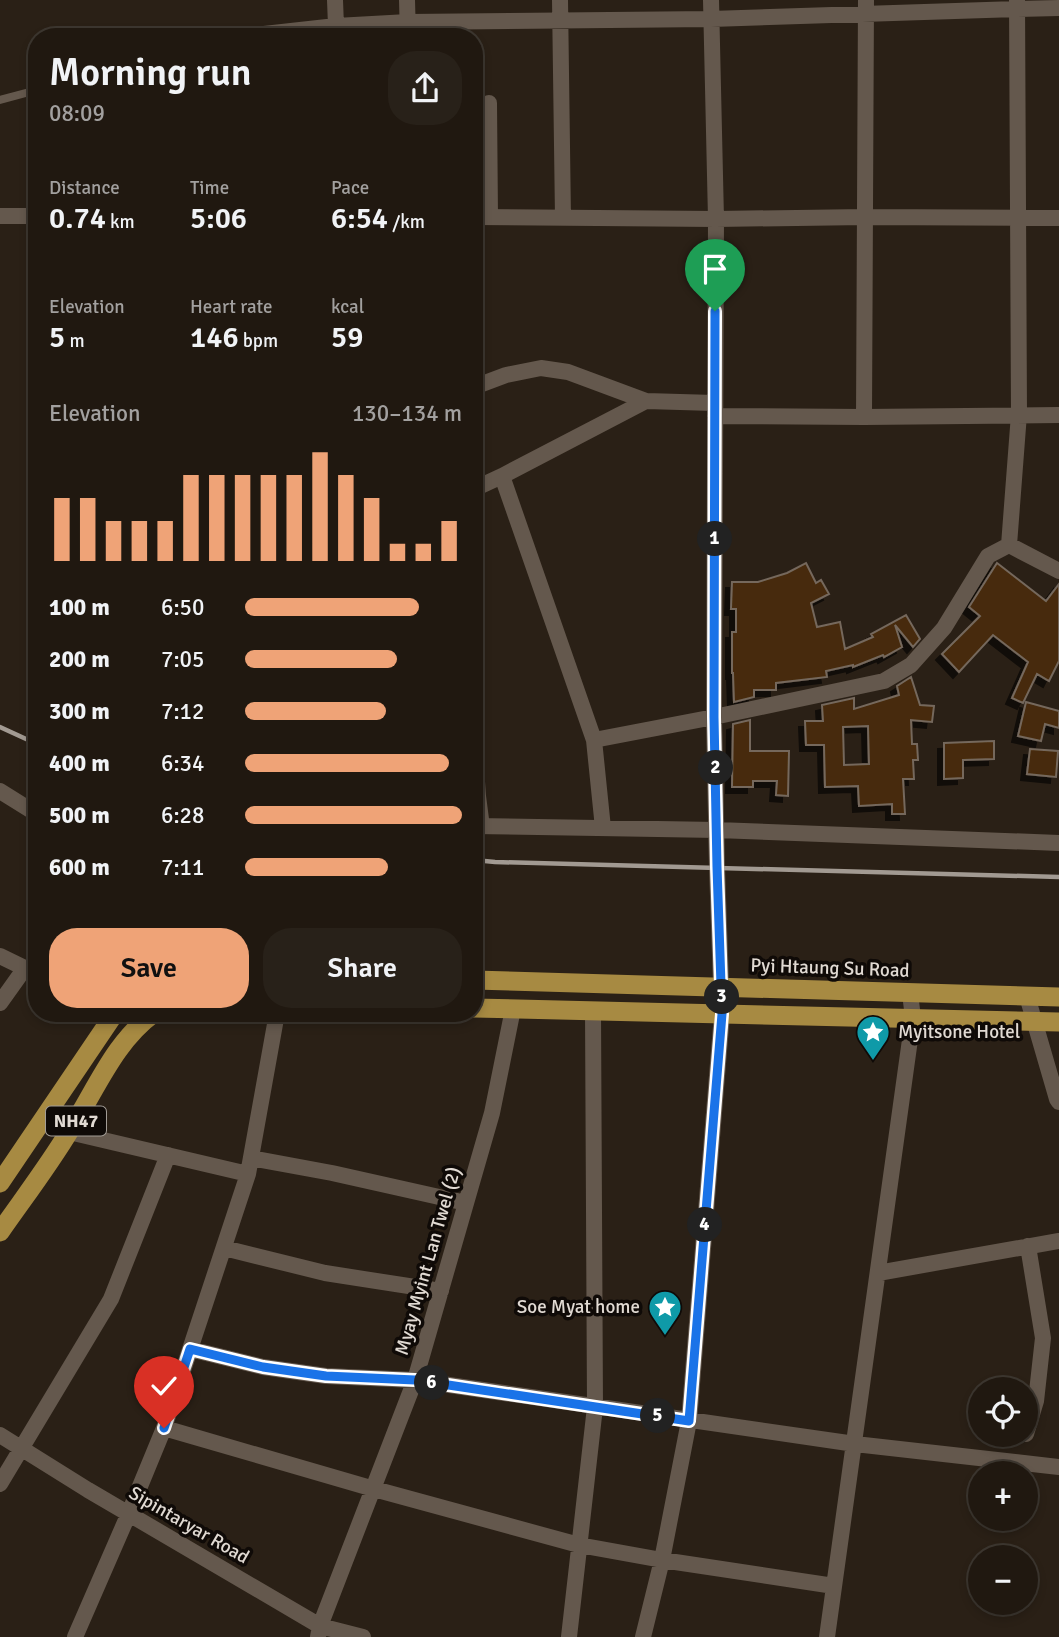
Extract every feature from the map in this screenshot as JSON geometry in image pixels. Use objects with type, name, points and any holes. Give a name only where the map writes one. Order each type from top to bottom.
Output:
[{"type":"highway","name":"Pyi Htaung Su Road","points":[[483,980],[1059,997]]},
{"type":"highway","points":[[483,1008],[1059,1022]]},
{"type":"highway","name":"NH47","points":[[0,1183],[106,1022]]},
{"type":"highway","name":"NH47","points":[[0,1233],[69,1132],[117,1052],[143,1022]]},
{"type":"street","points":[[335,0],[336,26]]},
{"type":"street","points":[[407,0],[408,28]]},
{"type":"street","points":[[560,0],[563,218]]},
{"type":"street","points":[[643,1637],[662,1560],[689,1421],[722,1014],[714,717],[716,219],[711,0]]},
{"type":"street","points":[[427,28],[561,21],[711,19],[866,7],[1017,4],[1059,9]]},
{"type":"street","points":[[1009,545],[1019,414],[1017,4]]},
{"type":"street","points":[[864,417],[866,7]]},
{"type":"street","points":[[317,28],[384,28]]},
{"type":"street","points":[[483,201],[489,103]]},
{"type":"street","points":[[0,216],[28,216]]},
{"type":"street","points":[[483,217],[1059,218]]},
{"type":"street","points":[[483,384],[506,375],[541,368],[568,372],[646,401],[714,409],[864,417],[1059,415]]},
{"type":"street","points":[[483,485],[646,401]]},
{"type":"street","points":[[502,476],[594,740],[603,828]]},
{"type":"street","points":[[594,740],[884,681],[911,665],[944,628],[988,556],[1009,545]]},
{"type":"street","points":[[1009,545],[1059,571]]},
{"type":"street","points":[[0,790],[28,808]]},
{"type":"street","points":[[483,826],[717,830],[1059,843]]},
{"type":"street","points":[[0,956],[28,970]]},
{"type":"street","points":[[0,1003],[28,974]]},
{"type":"street","points":[[827,1637],[913,1018],[910,993]]},
{"type":"street","points":[[1027,996],[1059,1102]]},
{"type":"street","name":"Myay Myint Lan Twel (2)","points":[[319,1632],[415,1380],[492,1113],[513,1009]]},
{"type":"street","points":[[569,1637],[595,1407],[593,1011]]},
{"type":"street","points":[[122,1022],[134,1030]]},
{"type":"street","points":[[75,1637],[164,1428],[223,1248],[249,1166],[275,1022]]},
{"type":"street","points":[[43,1120],[69,1132],[168,1155],[332,1173],[466,1203]]},
{"type":"street","points":[[0,1484],[111,1299],[168,1155]]},
{"type":"street","points":[[878,1273],[1059,1241]]},
{"type":"street","points":[[1028,1246],[1043,1338],[1038,1377]]},
{"type":"street","points":[[223,1248],[325,1273],[441,1291]]},
{"type":"street","points":[[190,1349],[263,1367],[326,1376],[415,1380],[855,1444],[1008,1461]]},
{"type":"street","points":[[164,1428],[579,1545],[834,1586]]},
{"type":"street","name":"Sipintaryar Road","points":[[0,1435],[319,1632],[363,1637]]},
{"type":"street","points":[[1038,1464],[1059,1466]]},
{"type":"lane","points":[[0,100],[28,92]]},
{"type":"building","points":[[806,563],[816,583],[821,580],[829,594],[811,603],[817,627],[840,622],[845,649],[873,637],[871,634],[906,615],[920,639],[913,647],[895,625],[902,647],[884,657],[883,655],[853,667],[826,671],[827,677],[776,683],[776,690],[754,690],[754,697],[734,702],[732,632],[736,632],[736,609],[731,609],[732,582],[758,582],[787,573]]},
{"type":"building","points":[[997,563],[1046,601],[1059,584],[1059,661],[1049,681],[1037,674],[1023,703],[1012,698],[1028,662],[993,635],[959,672],[942,654],[980,616],[969,607]]},
{"type":"building","points":[[911,677],[920,705],[934,706],[932,722],[911,720],[912,744],[917,744],[918,760],[913,760],[914,779],[903,779],[905,814],[892,814],[892,804],[859,806],[858,786],[825,787],[824,745],[806,745],[805,721],[823,721],[822,705],[854,698],[854,709],[899,695],[897,686]],"holes":[[[868,726],[869,764],[844,765],[843,727]]]},
{"type":"building","points":[[1026,702],[1059,711],[1059,728],[1045,724],[1041,741],[1018,736]]},
{"type":"building","points":[[750,720],[750,751],[789,751],[788,796],[776,795],[777,781],[753,781],[753,787],[732,787],[733,724]]},
{"type":"building","points":[[994,741],[994,759],[963,760],[963,778],[944,779],[944,743]]},
{"type":"building","points":[[1030,749],[1058,751],[1056,777],[1027,774]]},
{"type":"railway","points":[[0,727],[28,740]]},
{"type":"railway","points":[[483,861],[1059,877]]},
{"type":"place","name":"Myitsone Hotel","points":[[873,1062]]},
{"type":"place","name":"Soe Myat home","points":[[665,1337]]},
{"type":"route","points":[[164,1428],[190,1349],[263,1367],[326,1376],[415,1380],[689,1421],[722,1014],[714,717],[715,311]]}]
